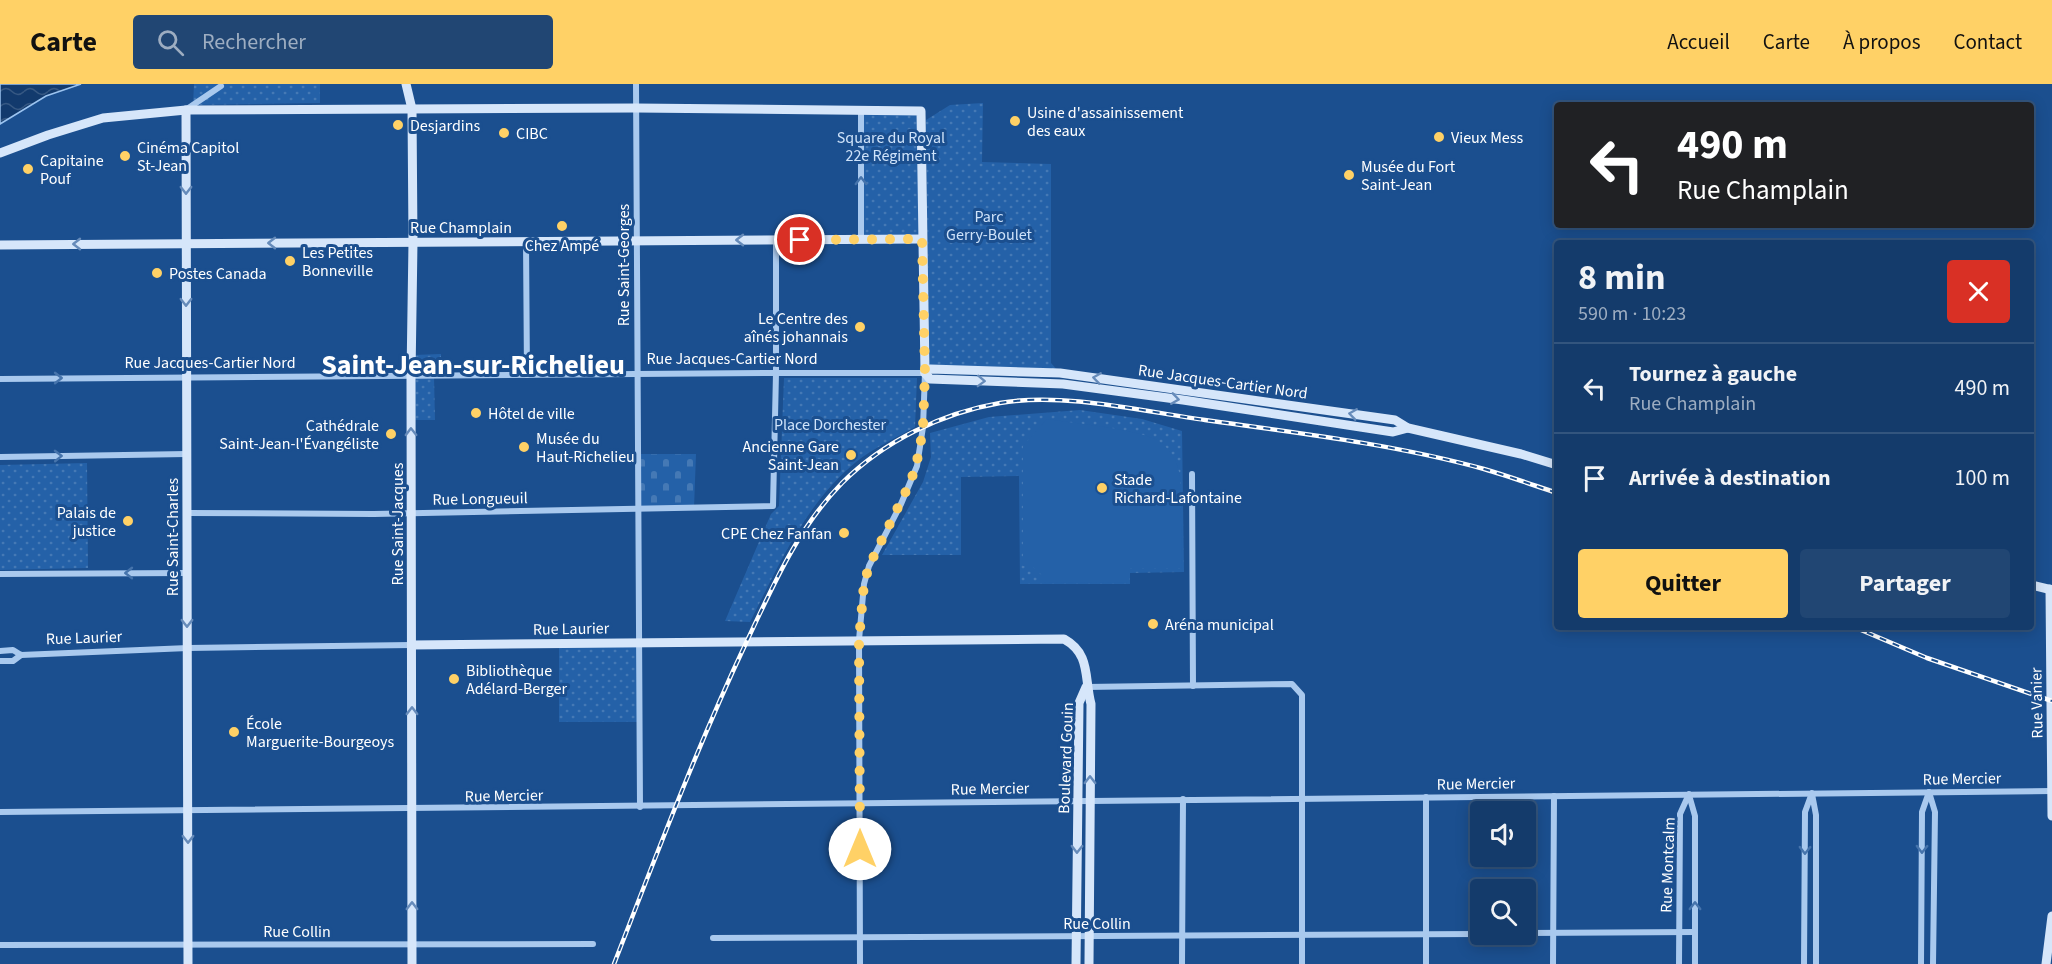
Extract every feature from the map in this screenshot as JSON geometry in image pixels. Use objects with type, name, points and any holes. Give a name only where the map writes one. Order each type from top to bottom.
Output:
[{"type":"street","name":"Rue Saint-Jacques","points":[[406,84],[412,109],[413,242],[411,376],[412,964]]},
{"type":"street","name":"Rue Saint-Georges","points":[[636,84],[640,807]]},
{"type":"street","points":[[186,110],[224,85]]},
{"type":"street","points":[[0,153],[103,118],[186,110],[636,108],[921,111],[925,373],[923,427],[917,466],[869,566],[864,584],[859,640],[860,964]]},
{"type":"street","name":"Rue Saint-Charles","points":[[186,110],[188,964]]},
{"type":"street","points":[[861,110],[861,239]]},
{"type":"street","name":"Rue Champlain","points":[[0,245],[922,239]]},
{"type":"street","points":[[776,240],[776,373]]},
{"type":"street","points":[[526,241],[527,375]]},
{"type":"street","name":"Rue Longueuil","points":[[187,513],[412,514],[773,506],[776,373]]},
{"type":"street","name":"Rue Jacques-Cartier Nord","points":[[0,379],[925,373],[930,379],[1063,384],[1393,432],[1408,428],[1521,454],[1554,464]]},
{"type":"street","points":[[0,457],[187,454]]},
{"type":"street","points":[[1192,474],[1193,686]]},
{"type":"street","points":[[0,574],[187,573]]},
{"type":"street","points":[[2034,586],[2051,590]]},
{"type":"street","name":"Rue Vanier","points":[[2051,590],[2052,816]]},
{"type":"street","name":"Rue Laurier","points":[[0,651],[13,650],[21,655],[188,648],[1064,639],[1076,645],[1084,658],[1086,687]]},
{"type":"street","name":"Rue Laurier","points":[[0,661],[13,661],[21,655]]},
{"type":"street","points":[[1086,687],[1293,684],[1302,695],[1302,964]]},
{"type":"street","name":"Boulevard Gouin","points":[[1076,964],[1079,703],[1086,687]]},
{"type":"street","name":"Boulevard Gouin","points":[[1086,687],[1091,704],[1089,964]]},
{"type":"street","name":"Rue Mercier","points":[[0,812],[412,810],[1078,800],[2052,791]]},
{"type":"street","points":[[1929,792],[1935,812],[1934,964]]},
{"type":"street","points":[[1921,964],[1922,812],[1929,792]]},
{"type":"street","points":[[1804,964],[1805,812],[1812,793]]},
{"type":"street","points":[[1812,793],[1816,815],[1816,964]]},
{"type":"street","name":"Rue Montcalm","points":[[1679,964],[1680,814],[1689,794]]},
{"type":"street","name":"Rue Montcalm","points":[[1689,794],[1695,816],[1695,964]]},
{"type":"street","points":[[1553,964],[1554,796]]},
{"type":"street","points":[[1426,797],[1426,964]]},
{"type":"street","points":[[1182,964],[1183,799]]},
{"type":"street","points":[[2046,964],[2052,916]]},
{"type":"street","points":[[1921,928],[1934,927]]},
{"type":"street","points":[[1804,929],[1816,929]]},
{"type":"street","points":[[1536,933],[1695,932]]},
{"type":"street","name":"Rue Collin","points":[[713,938],[1470,934]]},
{"type":"street","name":"Rue Collin","points":[[0,945],[593,944]]},
{"type":"green space","points":[[194,84],[320,84],[320,103],[193,105]]},
{"type":"green space","name":"Parc Gerry-Boulet","points":[[983,103],[982,162],[1051,164],[1051,363],[1060,373],[929,365],[926,120],[950,105]]},
{"type":"green space","name":"Square du Royal 22e Régiment","points":[[861,110],[921,111],[922,239],[861,239]]},
{"type":"green space","points":[[441,354],[441,373],[415,373],[414,355]]},
{"type":"green space","points":[[434,377],[435,420],[414,420],[414,378]]},
{"type":"green space","name":"Place Dorchester","points":[[784,378],[917,378],[915,427],[870,452],[838,479],[822,497],[795,536],[750,622],[725,621],[771,514],[779,506]]},
{"type":"green space","name":"Stade Richard-Lafontaine","points":[[1080,410],[1142,419],[1182,431],[1184,572],[1130,573],[1130,584],[1020,584],[1019,476],[961,477],[961,555],[882,555],[923,482],[931,457],[930,433],[989,417]]},
{"type":"green space","name":"Stade Richard-Lafontaine","points":[[1047,419],[1136,433],[1158,441],[1170,452],[1180,476],[1182,568],[1128,568],[1128,582],[1044,583],[1044,577],[1032,566],[1023,566],[1023,446]]},
{"type":"green space","points":[[638,454],[696,454],[694,508],[638,509]]},
{"type":"green space","points":[[87,463],[88,568],[0,570],[0,465]]},
{"type":"green space","points":[[639,642],[639,722],[559,722],[559,643]]},
{"type":"water","points":[[0,84],[81,84],[46,96],[0,124]]},
{"type":"railway","points":[[614,964],[677,802],[728,682],[787,559],[812,519],[842,483],[876,454],[915,431],[957,414],[1000,403],[1024,400],[1076,401],[1380,446],[1450,460],[1554,492]]},
{"type":"railway","points":[[1861,630],[1927,658],[2052,701]]},
{"type":"place","name":"Usine d'assainissement des eaux","points":[[1015,121]]},
{"type":"place","name":"Desjardins","points":[[398,125]]},
{"type":"place","name":"CIBC","points":[[504,133]]},
{"type":"place","name":"Vieux Mess","points":[[1439,137]]},
{"type":"place","name":"Cinéma Capitol St-Jean","points":[[125,156]]},
{"type":"place","name":"Capitaine Pouf","points":[[28,169]]},
{"type":"place","name":"Musée du Fort Saint-Jean","points":[[1349,175]]},
{"type":"place","name":"Chez Ampé","points":[[562,226]]},
{"type":"place","name":"Les Petites Bonneville","points":[[290,261]]},
{"type":"place","name":"Postes Canada","points":[[157,273]]},
{"type":"place","name":"Le Centre des aînés johannais","points":[[860,327]]},
{"type":"place","name":"Hôtel de ville","points":[[476,413]]},
{"type":"place","name":"Cathédrale Saint-Jean-l'Évangéliste","points":[[391,434]]},
{"type":"place","name":"Musée du Haut-Richelieu","points":[[524,447]]},
{"type":"place","name":"Ancienne Gare Saint-Jean","points":[[851,455]]},
{"type":"place","name":"Stade Richard-Lafontaine","points":[[1102,488]]},
{"type":"place","name":"Palais de justice","points":[[128,521]]},
{"type":"place","name":"CPE Chez Fanfan","points":[[844,533]]},
{"type":"place","name":"Aréna municipal","points":[[1153,624]]},
{"type":"place","name":"Bibliothèque Adélard-Berger","points":[[454,679]]},
{"type":"place","name":"École Marguerite-Bourgeoys","points":[[234,732]]},
{"type":"district","name":"Saint-Jean-sur-Richelieu","points":[[473,364]]},
{"type":"route","points":[[800,240],[922,239],[925,373],[923,427],[917,466],[901,504],[869,566],[861,611],[859,640],[860,849]]}]
